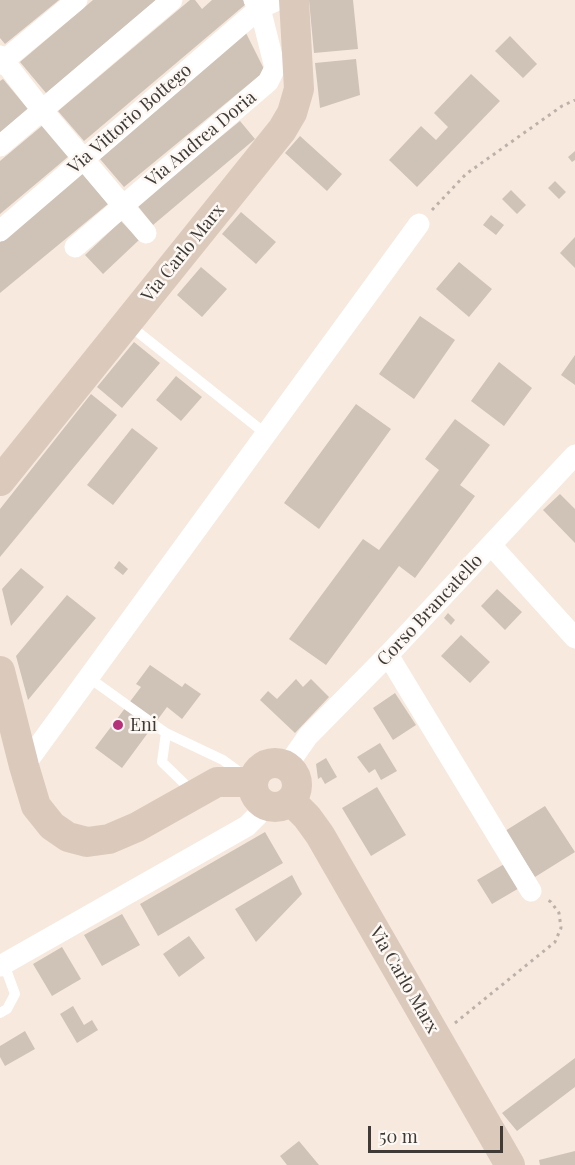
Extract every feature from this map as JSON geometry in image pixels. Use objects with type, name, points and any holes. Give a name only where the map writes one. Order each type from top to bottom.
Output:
[{"type":"main road","name":"Via Carlo Marx","points":[[0,481],[282,130],[292,113],[298,90],[294,0]]},
{"type":"main road","points":[[0,671],[36,806],[52,826],[68,837],[87,842],[109,840],[217,782],[270,796],[295,796],[297,783],[287,766]]},
{"type":"main road","name":"Via Carlo Marx","points":[[270,796],[308,817],[320,835],[510,1165]]},
{"type":"street","points":[[77,0],[1,60],[146,233]]},
{"type":"street","points":[[0,146],[172,0]]},
{"type":"street","name":"Via Vittorio Bottego","points":[[0,231],[264,3]]},
{"type":"street","name":"Via Andrea Doria","points":[[75,247],[268,82],[274,68],[264,3]]},
{"type":"street","points":[[24,766],[418,224]]},
{"type":"street","name":"Corso Brancatello","points":[[287,766],[308,736],[388,655],[575,455]]},
{"type":"street","points":[[491,545],[575,638]]},
{"type":"street","points":[[388,655],[531,891]]},
{"type":"street","points":[[2,965],[247,826],[258,816],[270,796]]},
{"type":"lane","points":[[126,323],[266,434]]},
{"type":"lane","points":[[88,677],[166,733],[223,760],[270,796]]},
{"type":"lane","points":[[166,733],[162,762],[194,793]]},
{"type":"lane","points":[[0,1013],[7,1009],[15,994],[2,965]]},
{"type":"path","points":[[418,224],[466,174],[562,106],[575,100]]},
{"type":"path","points":[[437,1038],[555,942],[561,928],[559,913],[551,902],[531,891]]},
{"type":"building","points":[[0,0],[59,0],[5,44],[0,38]]},
{"type":"building","points":[[93,0],[156,0],[46,93],[20,62]]},
{"type":"building","points":[[190,0],[195,0],[202,9],[212,0],[243,0],[246,4],[84,141],[58,111]]},
{"type":"building","points":[[309,0],[353,0],[358,49],[314,53]]},
{"type":"building","points":[[246,33],[265,71],[124,187],[100,159]]},
{"type":"building","points":[[510,36],[537,64],[523,78],[495,51]]},
{"type":"building","points":[[356,59],[360,95],[320,108],[315,63]]},
{"type":"building","points":[[471,74],[500,101],[417,187],[389,160],[421,126],[436,140],[448,127],[434,113]]},
{"type":"building","points":[[3,79],[28,109],[0,133],[0,81]]},
{"type":"building","points":[[240,121],[255,139],[153,225],[137,205]]},
{"type":"building","points":[[43,125],[69,156],[0,214],[0,161]]},
{"type":"building","points":[[300,136],[342,174],[327,191],[285,153]]},
{"type":"building","points":[[575,151],[575,160],[572,162],[568,157]]},
{"type":"building","points":[[82,173],[108,204],[0,293],[0,242]]},
{"type":"building","points":[[555,181],[566,192],[559,199],[548,188]]},
{"type":"building","points":[[511,190],[526,205],[517,214],[502,199]]},
{"type":"building","points":[[241,212],[276,242],[256,264],[222,234]]},
{"type":"building","points":[[491,215],[504,225],[496,235],[483,225]]},
{"type":"building","points":[[121,221],[139,240],[103,274],[85,255]]},
{"type":"building","points":[[575,237],[575,268],[560,253]]},
{"type":"building","points":[[459,262],[492,289],[469,317],[436,289]]},
{"type":"building","points":[[201,267],[227,289],[202,317],[177,295]]},
{"type":"building","points":[[420,316],[455,340],[414,399],[379,374]]},
{"type":"building","points":[[134,342],[160,363],[122,408],[97,387]]},
{"type":"building","points":[[575,355],[575,385],[561,375]]},
{"type":"building","points":[[499,362],[532,388],[504,426],[471,401]]},
{"type":"building","points":[[176,376],[202,397],[181,421],[156,400]]},
{"type":"building","points":[[91,394],[117,415],[0,557],[0,509]]},
{"type":"building","points":[[356,404],[391,429],[319,529],[284,503]]},
{"type":"building","points":[[455,419],[490,445],[460,485],[475,496],[415,578],[399,566],[326,665],[289,639],[363,539],[379,550],[439,470],[425,459]]},
{"type":"building","points":[[132,428],[158,448],[113,505],[87,485]]},
{"type":"building","points":[[560,494],[575,509],[575,543],[543,510]]},
{"type":"building","points":[[119,561],[128,569],[123,575],[114,568]]},
{"type":"building","points":[[21,568],[44,587],[11,626],[2,589]]},
{"type":"building","points":[[497,589],[522,612],[505,630],[481,606]]},
{"type":"building","points":[[67,595],[96,618],[28,700],[16,656]]},
{"type":"building","points":[[448,613],[455,620],[451,625],[444,618]]},
{"type":"building","points":[[461,635],[490,662],[470,683],[441,656]]},
{"type":"building","points":[[150,665],[182,687],[185,683],[201,694],[182,719],[167,707],[122,768],[95,748],[141,687],[136,684]]},
{"type":"building","points":[[296,679],[303,687],[311,679],[329,697],[295,733],[260,700],[268,691],[277,699]]},
{"type":"building","points":[[395,693],[416,725],[393,740],[373,708]]},
{"type":"building","points":[[380,743],[397,771],[381,780],[375,769],[369,773],[357,757]]},
{"type":"building","points":[[326,758],[337,777],[325,784],[321,777],[318,779],[316,764]]},
{"type":"building","points":[[377,787],[406,835],[371,856],[342,808]]},
{"type":"building","points":[[545,806],[575,852],[535,877],[505,831]]},
{"type":"building","points":[[265,832],[283,863],[158,936],[140,904]]},
{"type":"building","points":[[506,863],[521,887],[492,904],[477,880]]},
{"type":"building","points":[[292,875],[302,894],[256,942],[235,909]]},
{"type":"building","points":[[122,914],[140,945],[102,966],[84,935]]},
{"type":"building","points":[[189,936],[205,958],[179,977],[163,954]]},
{"type":"building","points":[[62,947],[81,979],[52,996],[33,964]]},
{"type":"building","points":[[73,1006],[84,1025],[92,1020],[98,1030],[77,1043],[60,1014]]},
{"type":"building","points":[[25,1031],[35,1049],[5,1066],[0,1057],[0,1046]]},
{"type":"building","points":[[575,1058],[575,1087],[517,1131],[502,1113]]},
{"type":"building","points":[[299,1141],[319,1165],[287,1165],[280,1156]]},
{"type":"building","points":[[575,1151],[575,1165],[540,1165],[539,1160]]},
{"type":"place","name":"Eni","points":[[118,725]]}]
